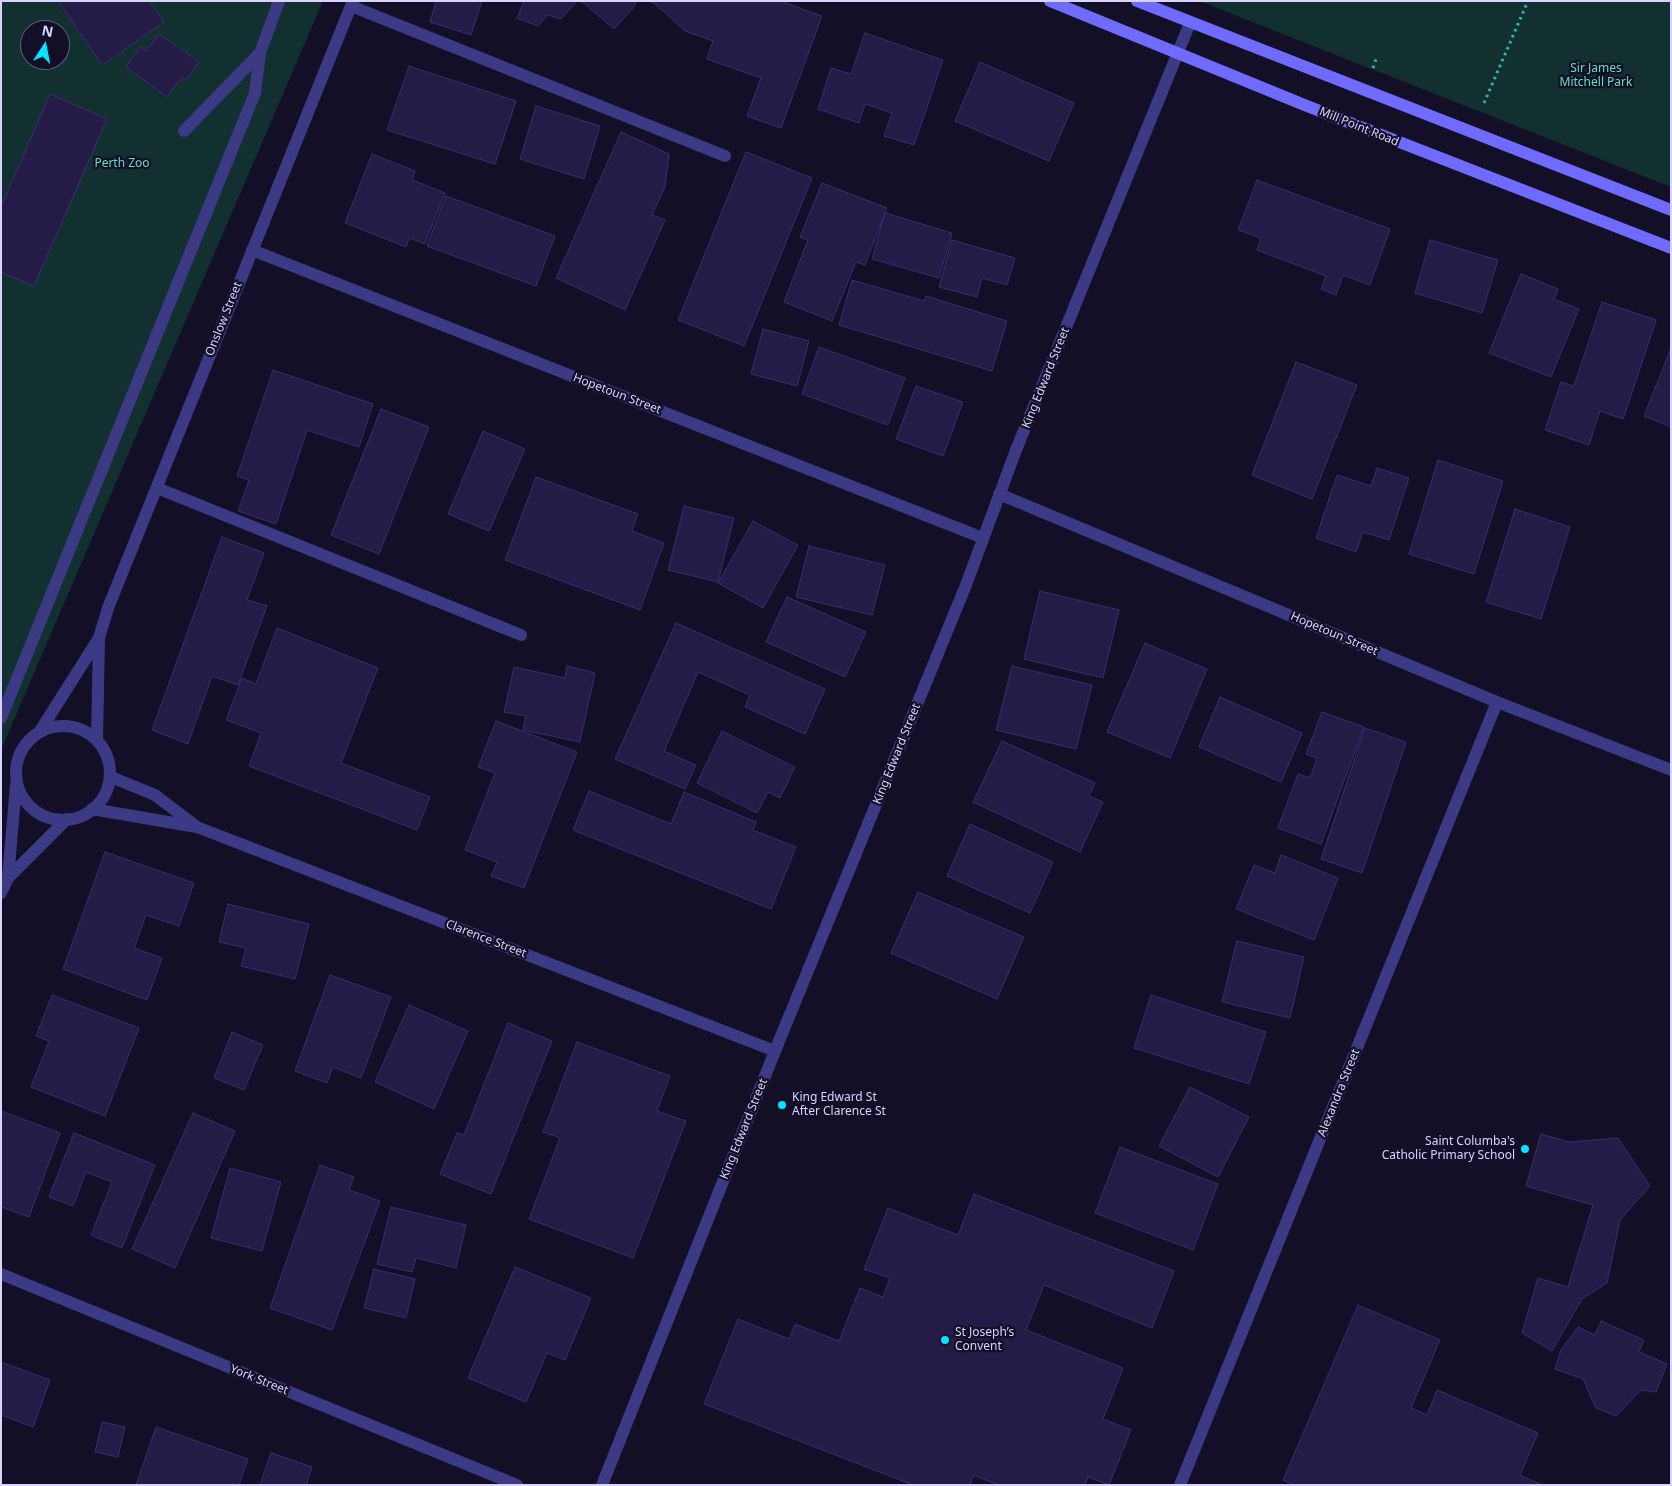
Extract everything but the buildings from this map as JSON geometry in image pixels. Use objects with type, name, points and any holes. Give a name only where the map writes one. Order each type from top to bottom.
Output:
[{"type":"main road","name":"Mill Point Road","points":[[1050,1],[1351,124],[1671,248]]},
{"type":"main road","points":[[1137,1],[1671,210]]},
{"type":"street","points":[[1,718],[256,93],[260,53],[279,1]]},
{"type":"street","points":[[352,3],[725,156]]},
{"type":"street","name":"Onslow Street","points":[[16,782],[21,796],[36,812],[55,820],[79,818],[92,810],[107,793],[111,777],[108,758],[97,739],[99,638],[108,608],[352,3]]},
{"type":"street","name":"King Edward Street","points":[[602,1485],[775,1051],[966,586],[999,494],[1190,23]]},
{"type":"street","points":[[184,131],[260,53]]},
{"type":"street","name":"Hopetoun Street","points":[[252,250],[982,538]]},
{"type":"street","points":[[157,488],[521,635]]},
{"type":"street","name":"Hopetoun Street","points":[[999,494],[1497,702],[1671,770]]},
{"type":"street","name":"Onslow Street","points":[[1,894],[8,878],[16,763],[24,744],[40,731],[99,638]]},
{"type":"street","name":"Alexandra Street","points":[[1180,1485],[1497,702]]},
{"type":"street","points":[[40,731],[59,725],[75,726],[97,739]]},
{"type":"street","name":"Clarence Street","points":[[111,777],[155,796],[197,827]]},
{"type":"street","name":"Clarence Street","points":[[92,810],[197,827],[775,1051]]},
{"type":"street","name":"Onslow Street","points":[[8,878],[67,819]]},
{"type":"street","name":"York Street","points":[[1,1274],[517,1485]]},
{"type":"path","points":[[1484,103],[1528,1]]},
{"type":"green space","name":"Perth Zoo","points":[[1,1],[323,1],[1,750]]},
{"type":"green space","name":"Sir James Mitchell Park","points":[[1199,1],[1671,1],[1671,187]]},
{"type":"place","name":"King Edward St After Clarence St","points":[[782,1105]]},
{"type":"place","name":"Saint Columba's Catholic Primary School","points":[[1525,1149]]},
{"type":"place","name":"St Joseph’s Convent","points":[[945,1340]]}]
